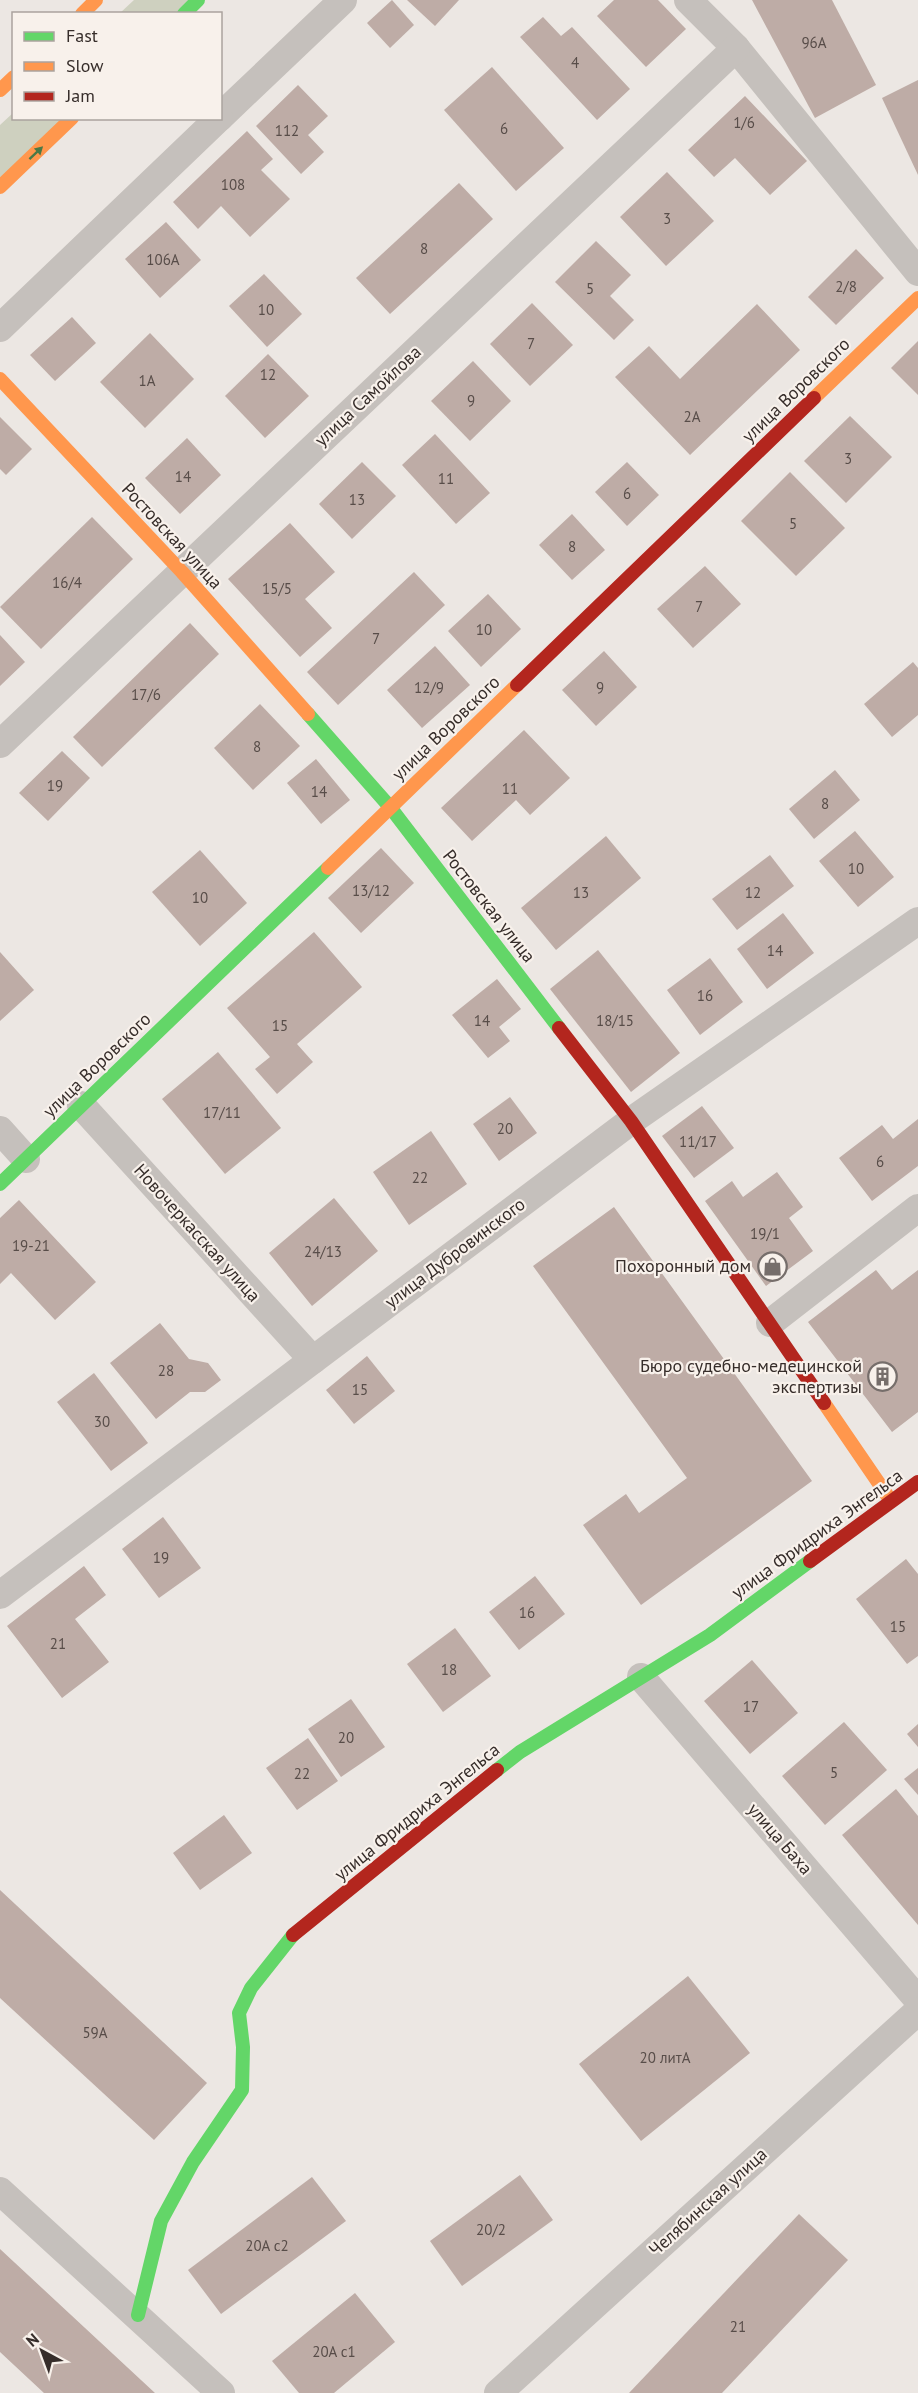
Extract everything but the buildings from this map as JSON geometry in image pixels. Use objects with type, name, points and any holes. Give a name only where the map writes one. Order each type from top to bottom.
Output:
[{"type":"street","points":[[84,12],[96,0]]},
{"type":"street","points":[[186,12],[198,0]]},
{"type":"street","points":[[222,116],[343,0]]},
{"type":"street","points":[[688,0],[736,48],[918,272]]},
{"type":"street","name":"улица Самойлова","points":[[0,744],[736,48]]},
{"type":"street","points":[[0,90],[12,79]]},
{"type":"street","points":[[0,187],[70,120]]},
{"type":"street","points":[[0,328],[218,120]]},
{"type":"street","name":"улица Воровского","points":[[0,1184],[918,298]]},
{"type":"street","name":"Ростовская улица","points":[[0,379],[182,572],[390,807],[631,1121],[891,1501]]},
{"type":"street","name":"улица Дубровинского","points":[[0,1595],[631,1121],[918,921]]},
{"type":"street","name":"Новочеркасская улица","points":[[81,1105],[313,1360]]},
{"type":"street","points":[[0,1130],[26,1159]]},
{"type":"street","points":[[770,1323],[918,1208]]},
{"type":"street","name":"улица Фридриха Энгельса","points":[[138,2315],[161,2221],[193,2162],[242,2090],[243,2047],[239,2013],[251,1988],[286,1941],[520,1752],[710,1635],[918,1482]]},
{"type":"street","name":"улица Баха","points":[[641,1677],[918,2000]]},
{"type":"street","name":"Челябинская улица","points":[[498,2393],[918,2011]]},
{"type":"street","points":[[0,2191],[221,2393]]},
{"type":"green space","points":[[134,0],[193,0],[179,12],[121,12]]},
{"type":"green space","points":[[12,114],[12,120],[65,120],[0,180],[0,125]]},
{"type":"traffic: fast","points":[[186,12],[198,0]]},
{"type":"traffic: fast","points":[[308,714],[390,807],[559,1028]]},
{"type":"traffic: fast","points":[[0,1184],[328,868]]},
{"type":"traffic: fast","points":[[497,1770],[520,1752],[710,1635],[810,1561]]},
{"type":"traffic: fast","points":[[138,2315],[161,2221],[193,2162],[242,2090],[243,2047],[239,2013],[251,1988],[293,1935]]},
{"type":"traffic: slow","points":[[84,12],[96,0]]},
{"type":"traffic: slow","points":[[0,90],[12,79]]},
{"type":"traffic: slow","points":[[0,187],[70,120]]},
{"type":"traffic: slow","points":[[814,398],[918,298]]},
{"type":"traffic: slow","points":[[0,379],[182,572],[308,714]]},
{"type":"traffic: slow","points":[[328,868],[517,685]]},
{"type":"traffic: slow","points":[[824,1403],[891,1501]]},
{"type":"traffic: jam","points":[[517,685],[814,398]]},
{"type":"traffic: jam","points":[[559,1028],[631,1121],[824,1403]]},
{"type":"traffic: jam","points":[[810,1561],[918,1482]]},
{"type":"traffic: jam","points":[[293,1935],[497,1770]]},
{"type":"place","name":"Похоронный дом","points":[[772,1266]]},
{"type":"place","name":"Бюро судебно-медецинской экспертизы","points":[[883,1376]]}]
